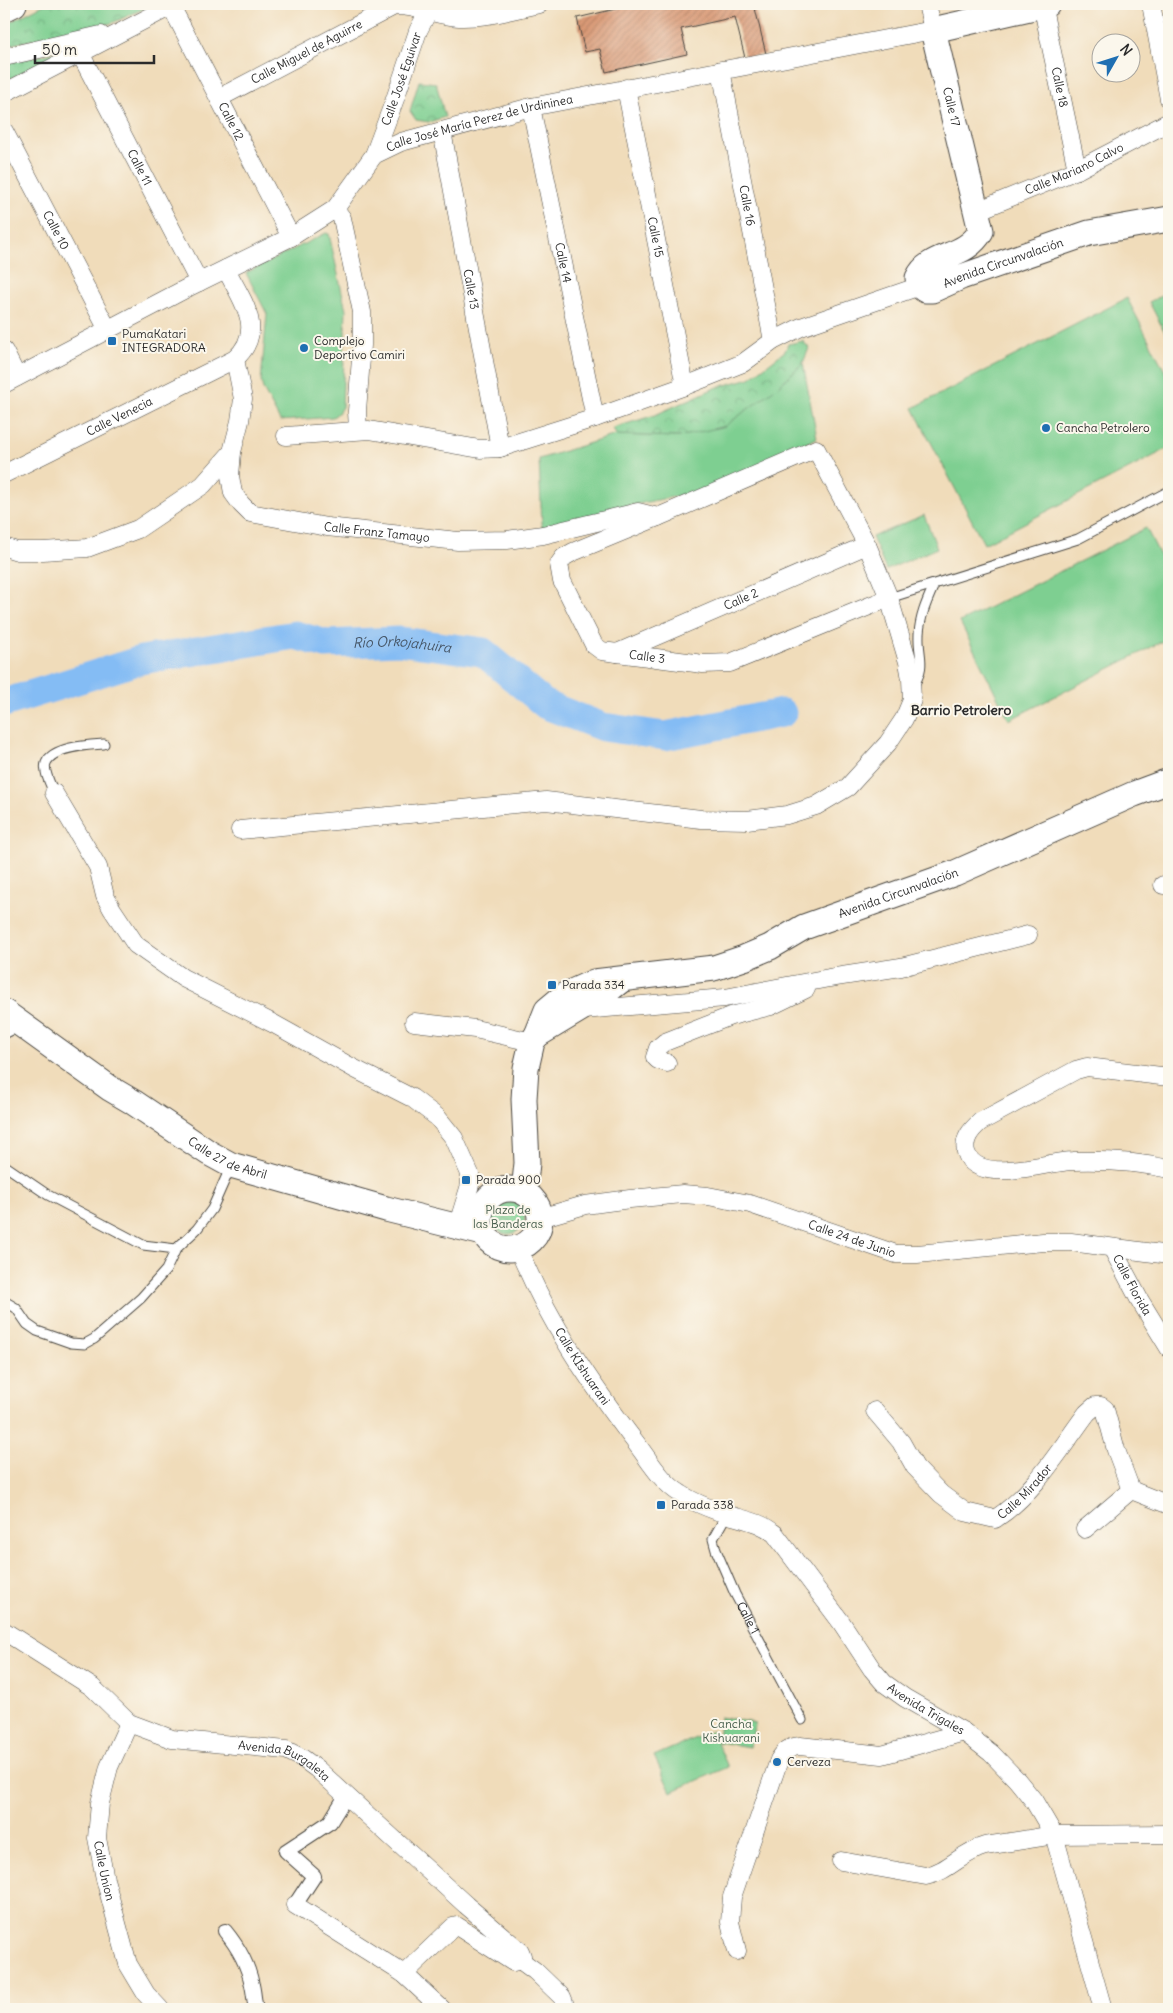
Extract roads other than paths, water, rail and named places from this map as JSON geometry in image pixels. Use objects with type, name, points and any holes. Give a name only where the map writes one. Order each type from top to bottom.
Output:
[{"type":"main road","points":[[4,9],[14,4]]},
{"type":"main road","points":[[933,30],[1044,4]]},
{"type":"main road","name":"Calle 17","points":[[933,30],[977,211]]},
{"type":"main road","name":"Avenida Circunvalación","points":[[977,211],[981,231],[961,251],[928,264],[922,270],[918,278],[920,286],[925,290],[932,290],[961,277],[1089,233],[1169,219]]},
{"type":"main road","name":"Avenida Circunvalación","points":[[534,1038],[572,1003],[622,980],[714,968],[744,958],[770,947],[804,927],[955,873],[1134,794],[1169,782]]},
{"type":"main road","name":"Calle 27 de Abril","points":[[10,1023],[209,1153],[231,1165],[386,1209],[484,1233]]},
{"type":"main road","points":[[524,1192],[527,1163],[526,1068],[534,1038]]},
{"type":"main road","points":[[506,1188],[524,1192],[536,1202],[540,1218],[539,1228],[527,1244],[518,1248],[508,1249],[490,1241],[480,1224],[480,1214],[488,1197],[496,1191],[506,1188]]},
{"type":"street","name":"Calle Miguel de Aguirre","points":[[219,98],[394,6],[430,7],[459,17],[476,16],[540,4]]},
{"type":"street","name":"Calle 17","points":[[927,4],[933,30]]},
{"type":"street","name":"Calle 18","points":[[1044,4],[1077,170]]},
{"type":"street","points":[[1151,4],[1169,99]]},
{"type":"street","points":[[4,94],[173,5]]},
{"type":"street","name":"Calle 12","points":[[173,5],[291,237]]},
{"type":"street","name":"Calle José Eguivar","points":[[374,155],[418,31],[430,7]]},
{"type":"street","points":[[4,57],[126,29]]},
{"type":"street","name":"Calle José María Perez de Urdininea","points":[[10,380],[199,282],[291,237],[336,209],[374,155],[401,142],[531,107],[933,30]]},
{"type":"street","name":"Calle 11","points":[[80,53],[199,282]]},
{"type":"street","name":"Calle 16","points":[[721,70],[773,341]]},
{"type":"street","name":"Calle 15","points":[[626,88],[685,386]]},
{"type":"street","name":"Calle 14","points":[[531,107],[595,418]]},
{"type":"street","name":"Calle Mariano Calvo","points":[[977,211],[1077,170],[1169,122]]},
{"type":"street","name":"Calle 10","points":[[4,131],[108,330]]},
{"type":"street","name":"Calle 13","points":[[442,132],[500,448]]},
{"type":"street","points":[[336,209],[342,218],[362,312],[362,345],[357,410],[358,430]]},
{"type":"street","points":[[226,269],[250,316],[249,340],[244,351],[235,359]]},
{"type":"street","points":[[286,436],[369,430],[480,449],[500,448],[595,418],[685,386],[743,363],[773,341],[800,327],[920,286]]},
{"type":"street","points":[[4,351],[10,380]]},
{"type":"street","name":"Calle Franz Tamayo","points":[[235,359],[240,375],[243,399],[240,421],[232,452],[230,476],[234,493],[240,504],[250,513],[326,527],[458,541],[507,540],[543,536],[638,512],[658,517]]},
{"type":"street","name":"Calle Venecia","points":[[4,474],[235,359]]},
{"type":"street","points":[[240,830],[546,801],[701,819],[747,820],[787,815],[816,806],[848,787],[888,743],[904,719],[912,700],[912,691],[908,662],[889,598],[866,545],[816,448],[658,517]]},
{"type":"street","points":[[4,547],[17,550],[43,551],[87,548],[138,529],[203,486],[232,452]]},
{"type":"street","name":"Calle 3","points":[[658,517],[573,552],[564,557],[559,564],[562,582],[594,645],[602,651],[703,664],[730,663],[889,598]]},
{"type":"street","name":"Calle 2","points":[[616,653],[866,545]]},
{"type":"street","points":[[54,793],[98,867],[105,896],[112,909],[136,944],[183,978],[412,1098],[437,1117],[454,1138],[470,1174],[470,1185],[457,1227]]},
{"type":"street","points":[[572,1003],[724,998],[829,978],[901,967],[1028,935]]},
{"type":"street","points":[[667,1063],[655,1057],[658,1048],[665,1042],[731,1016],[772,1006],[829,978]]},
{"type":"street","points":[[414,1022],[534,1038]]},
{"type":"street","points":[[1169,1077],[1096,1067],[1076,1070],[980,1122],[971,1129],[966,1138],[966,1150],[970,1160],[982,1167],[1009,1171],[1072,1161],[1112,1161],[1148,1164],[1169,1169]]},
{"type":"street","name":"Calle 24 de Junio","points":[[540,1218],[586,1205],[683,1194],[708,1196],[750,1204],[896,1254],[917,1254],[1043,1242],[1071,1242],[1169,1255]]},
{"type":"street","name":"Calle KIshuarani","points":[[518,1248],[535,1288],[568,1348],[660,1476]]},
{"type":"street","name":"Calle Florida","points":[[1112,1248],[1138,1299],[1169,1348]]},
{"type":"street","name":"Calle Mirador","points":[[875,1411],[901,1442],[916,1467],[941,1494],[965,1512],[996,1519],[1009,1510],[1033,1485],[1087,1413],[1095,1406],[1101,1406],[1104,1409],[1130,1490]]},
{"type":"street","name":"Avenida Trigales","points":[[660,1476],[680,1494],[727,1514],[765,1526],[775,1534],[841,1622],[878,1676],[905,1698],[964,1732],[990,1753],[1017,1780],[1034,1801],[1054,1835],[1104,2009]]},
{"type":"street","points":[[1085,1529],[1130,1490],[1135,1490],[1169,1505]]},
{"type":"street","name":"Avenida Burgaleta","points":[[4,1631],[92,1687],[129,1724],[172,1739],[286,1750],[302,1758],[317,1769],[466,1905],[520,1951],[522,1956],[520,1960]]},
{"type":"street","name":"Calle Union","points":[[129,1724],[109,1767],[100,1803],[97,1838],[105,1879],[128,1964],[146,1994],[160,2009]]},
{"type":"street","points":[[738,1951],[730,1922],[732,1897],[779,1760],[784,1752],[790,1747],[800,1746],[882,1755],[964,1732]]},
{"type":"street","points":[[346,1796],[330,1822],[286,1851],[314,1876],[295,1905],[404,1974],[442,2009]]},
{"type":"street","points":[[840,1861],[926,1876],[938,1874],[974,1849],[1054,1835],[1169,1834]]},
{"type":"street","points":[[404,1974],[453,1927],[457,1926],[513,1962],[520,1960],[535,1971],[562,1997],[564,2007]]},
{"type":"street","points":[[225,1932],[236,1944],[245,1960],[256,2009]]},
{"type":"lane","points":[[889,598],[1078,539],[1169,491]]},
{"type":"lane","points":[[912,691],[922,667],[919,635],[922,614],[934,585]]},
{"type":"lane","points":[[54,793],[46,771],[46,762],[51,757],[64,750],[80,746],[104,744]]},
{"type":"lane","points":[[4,1165],[48,1195],[143,1245],[176,1249]]},
{"type":"lane","points":[[4,1302],[16,1308],[27,1324],[37,1331],[71,1343],[85,1344],[94,1339],[157,1282],[166,1270],[176,1249],[197,1229],[212,1209],[231,1165]]},
{"type":"lane","name":"Calle 1","points":[[727,1514],[713,1539],[716,1550],[739,1602],[802,1720]]},
{"type":"waterway","name":"Río Orkojahuira","points":[[4,703],[141,660],[295,635],[326,644],[399,641],[483,652],[546,705],[603,727],[665,736],[782,713]]},
{"type":"place","name":"PumaKatari INTEGRADORA","points":[[112,341]]},
{"type":"place","name":"Complejo Deportivo Camiri","points":[[304,348]]},
{"type":"place","name":"Cancha Petrolero","points":[[1046,428]]},
{"type":"place","name":"Parada 334","points":[[552,985]]},
{"type":"place","name":"Parada 900","points":[[466,1180]]},
{"type":"place","name":"Parada 338","points":[[661,1505]]},
{"type":"place","name":"Cerveza","points":[[777,1762]]},
{"type":"district","name":"Barrio Petrolero","points":[[961,710]]},
{"type":"park label","name":"Plaza de las Banderas","points":[[508,1217]]},
{"type":"park label","name":"Cancha Kishuarani","points":[[731,1731]]}]
